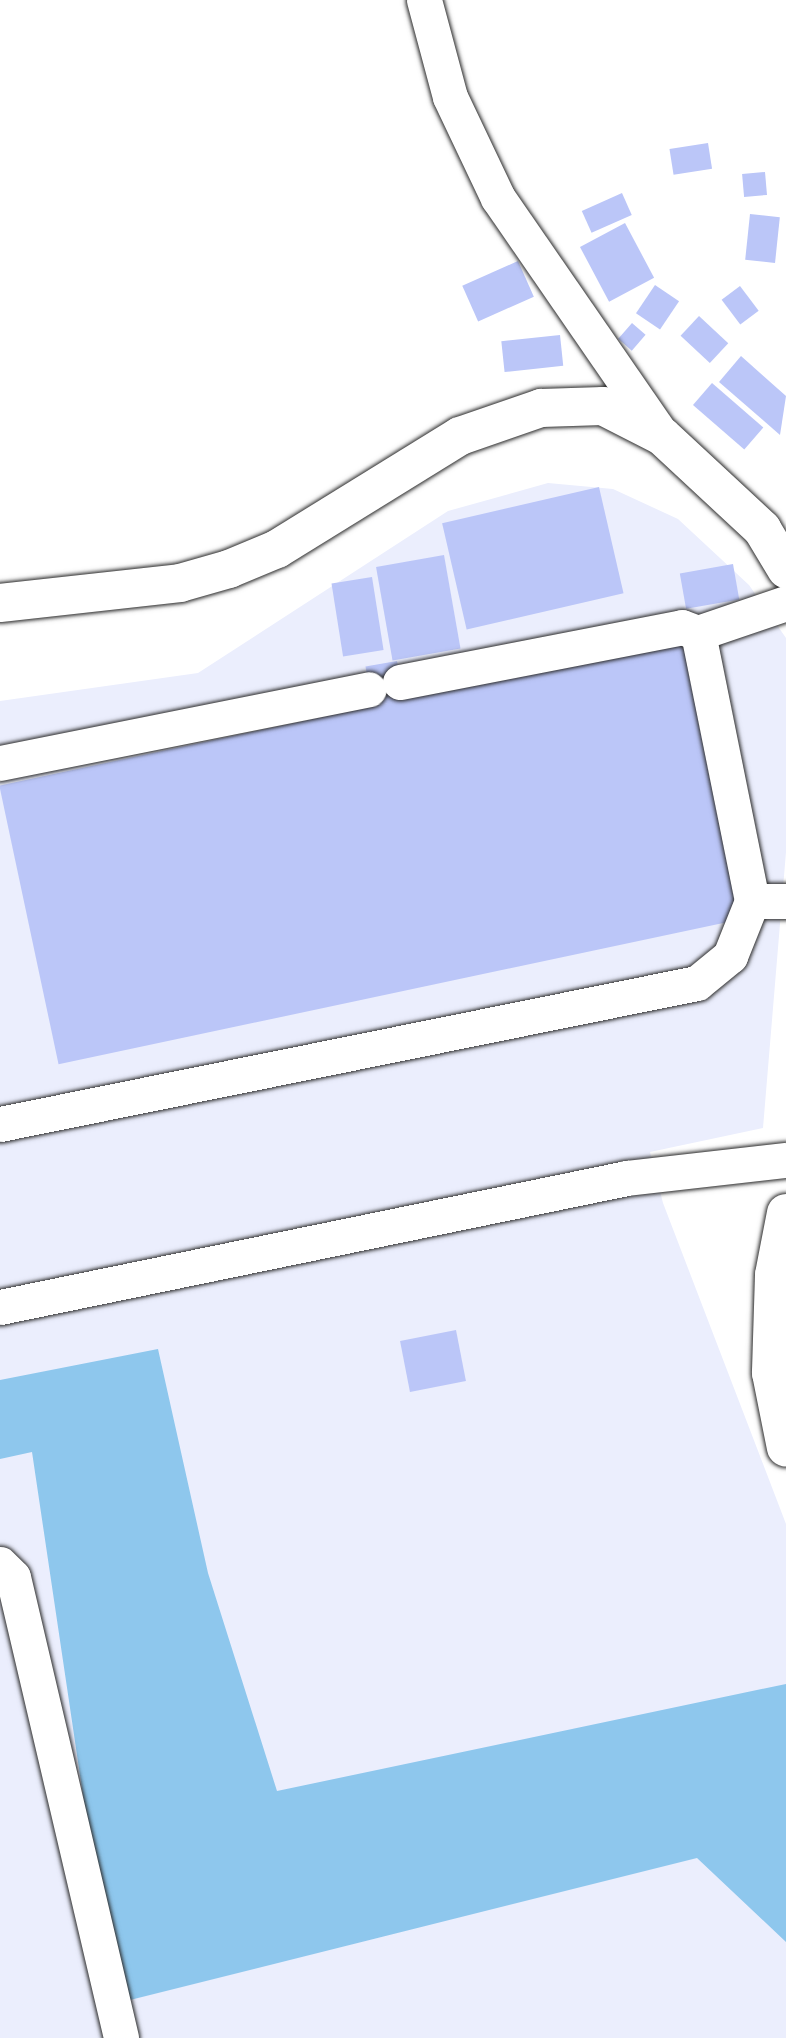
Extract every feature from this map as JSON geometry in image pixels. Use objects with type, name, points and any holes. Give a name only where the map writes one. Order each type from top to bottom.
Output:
[{"type":"main road","points":[[0,603],[141,589],[229,569],[277,549],[460,436],[541,408],[603,406],[662,436],[762,529],[786,569]]},
{"type":"main road","points":[[786,1213],[774,1275],[771,1373],[786,1448]]},
{"type":"street","points":[[424,0],[450,97],[498,198],[662,436]]},
{"type":"street","points":[[0,763],[682,627],[698,633],[786,603]]},
{"type":"street","points":[[0,1124],[697,983],[730,956],[769,901],[698,633]]},
{"type":"street","points":[[0,1307],[627,1178],[786,1160]]},
{"type":"street","points":[[0,1564],[13,1577],[121,2038]]},
{"type":"shaded area","points":[[548,483],[613,489],[678,519],[749,585],[786,638],[786,852],[763,1128],[650,1152],[663,1203],[786,1524],[786,2038],[0,2038],[0,701],[198,673],[448,511]]},
{"type":"water","points":[[158,1349],[208,1573],[277,1791],[786,1684],[786,1942],[697,1858],[114,2004],[32,1452],[0,1459],[0,1380]]},
{"type":"building","points":[[708,143],[712,169],[674,175],[669,149]]},
{"type":"building","points":[[765,172],[767,195],[744,197],[742,174]]},
{"type":"building","points":[[622,193],[632,215],[592,233],[582,211]]},
{"type":"building","points":[[750,214],[780,217],[775,263],[745,260]]},
{"type":"building","points":[[625,223],[654,278],[609,302],[580,247]]},
{"type":"building","points":[[518,261],[534,297],[478,321],[462,286]]},
{"type":"building","points":[[655,285],[679,301],[660,329],[636,313]]},
{"type":"building","points":[[740,286],[759,311],[740,325],[722,300]]},
{"type":"building","points":[[699,316],[728,343],[710,363],[681,336]]},
{"type":"building","points":[[632,323],[646,335],[632,351],[618,339]]},
{"type":"building","points":[[560,335],[563,366],[505,372],[501,341]]},
{"type":"building","points":[[741,356],[786,396],[780,435],[719,382]]},
{"type":"building","points":[[712,383],[763,428],[744,449],[693,405]]},
{"type":"building","points":[[599,487],[624,593],[467,629],[442,523]]},
{"type":"building","points":[[444,555],[460,649],[393,661],[376,567]]},
{"type":"building","points":[[733,564],[739,599],[686,609],[680,573]]},
{"type":"building","points":[[372,577],[384,650],[343,657],[332,583]]},
{"type":"building","points":[[684,640],[743,919],[59,1064],[0,785]]},
{"type":"building","points":[[397,661],[404,700],[372,706],[365,667]]},
{"type":"building","points":[[456,1330],[466,1381],[410,1392],[400,1341]]}]
